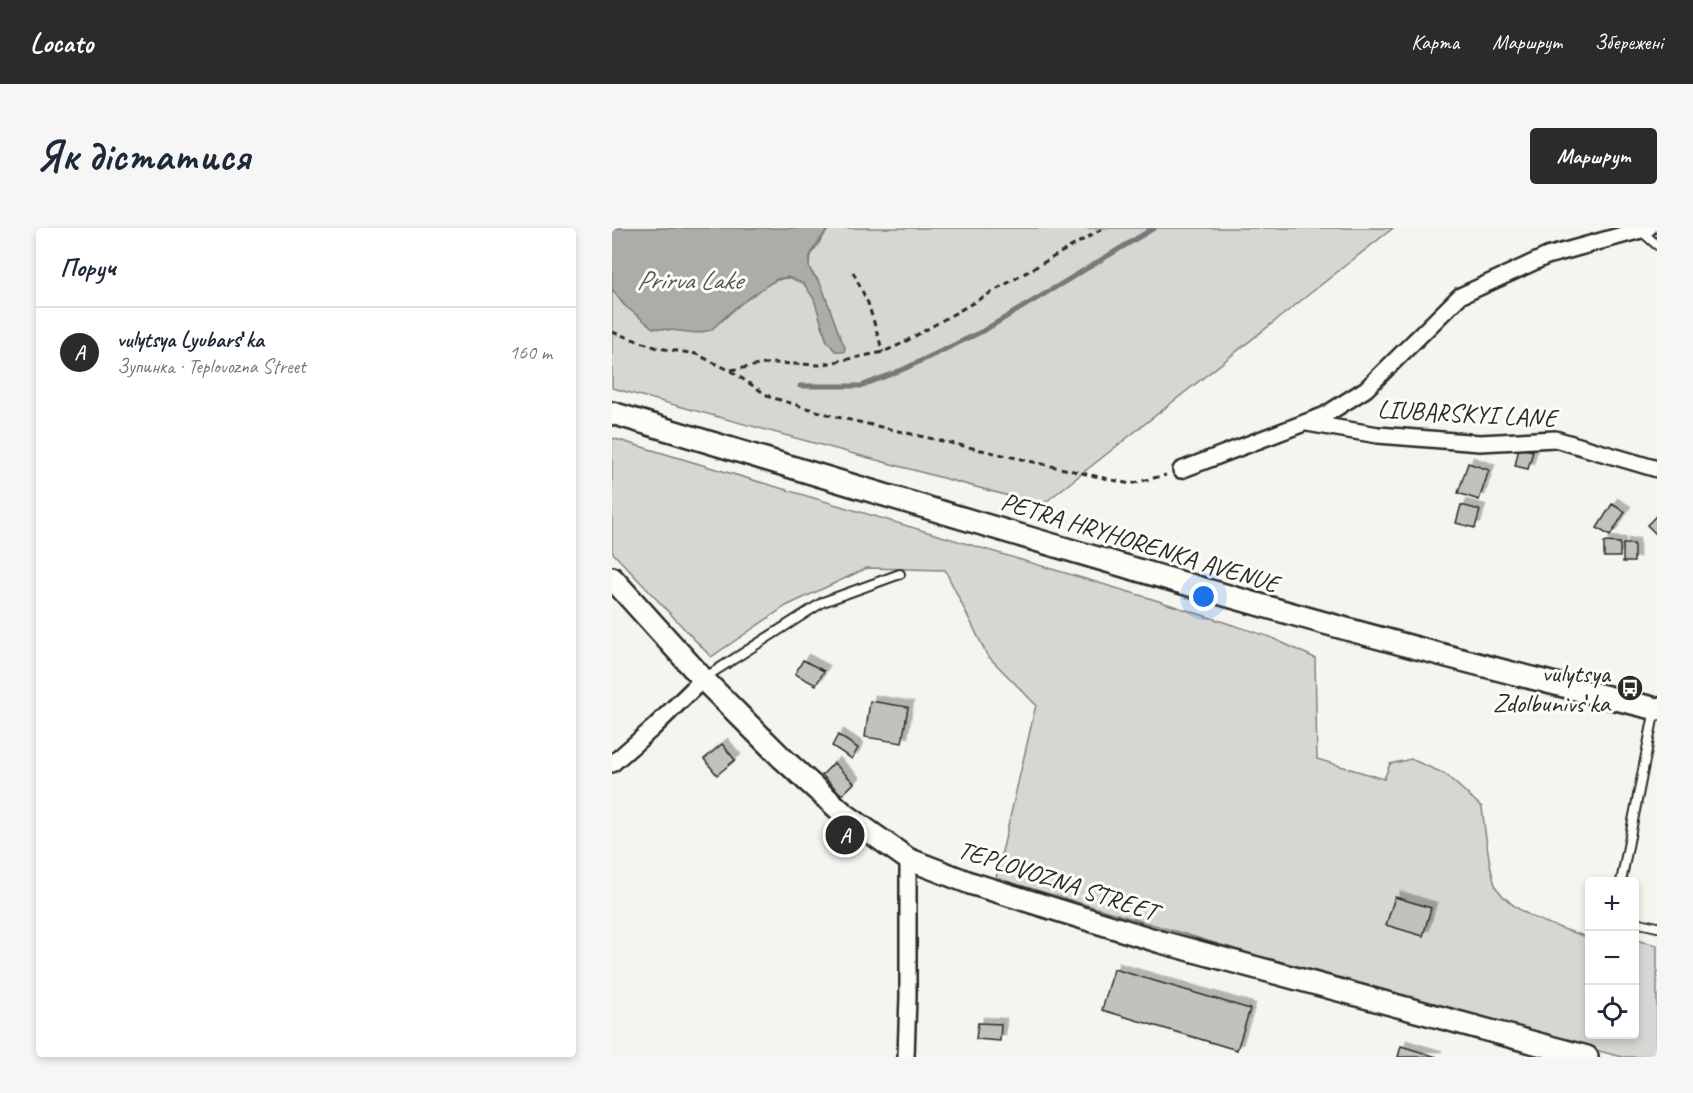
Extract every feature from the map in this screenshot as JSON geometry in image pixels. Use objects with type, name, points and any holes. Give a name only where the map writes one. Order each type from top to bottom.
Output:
[{"type":"main road","name":"PETRA HRYHORENKA AVENUE","points":[[612,413],[1292,615],[1521,676],[1656,709]]},
{"type":"main road","name":"TEPLOVOZNA STREET","points":[[612,578],[703,679],[782,758],[843,813],[908,859],[970,883],[1161,942],[1587,1057]]},
{"type":"street","points":[[1181,470],[1325,415],[1366,388],[1460,296],[1547,256],[1644,230]]},
{"type":"street","name":"LIUBARSKYI LANE","points":[[1307,423],[1378,435],[1480,443],[1555,439],[1657,469]]},
{"type":"street","points":[[612,764],[703,679]]},
{"type":"street","points":[[906,1057],[908,859]]},
{"type":"lane","points":[[1644,230],[1657,245]]},
{"type":"lane","points":[[703,679],[823,602],[900,574]]},
{"type":"lane","points":[[1622,877],[1656,709]]},
{"type":"lane","points":[[1639,923],[1657,927]]},
{"type":"path","points":[[729,370],[771,363],[820,365],[883,352],[901,344],[1104,228]]},
{"type":"path","points":[[853,272],[868,303],[883,352]]},
{"type":"path","points":[[612,333],[658,348],[696,354],[729,370],[770,397],[837,417],[1130,484],[1181,470]]},
{"type":"shaded area","points":[[829,228],[1393,228],[1042,505],[612,388],[612,289],[624,305],[722,321],[761,288],[785,278],[796,279],[805,284],[813,296],[827,341],[838,332],[819,281],[809,269],[809,262],[812,253]]},
{"type":"shaded area","points":[[612,438],[1146,597],[1270,637],[1315,658],[1317,759],[1384,779],[1390,764],[1411,759],[1445,774],[1482,807],[1490,862],[1497,889],[1506,899],[1527,914],[1585,937],[1585,1039],[1639,1039],[1639,941],[1657,945],[1657,1057],[1622,1057],[1427,1006],[996,878],[1036,705],[987,655],[945,570],[867,568],[786,606],[711,657],[612,552]]},
{"type":"water","name":"Prirva Lake","points":[[612,228],[829,228],[813,250],[809,265],[810,271],[820,282],[845,347],[844,352],[835,351],[827,341],[814,299],[804,284],[788,277],[777,279],[766,286],[735,308],[711,330],[697,333],[653,328],[624,305],[612,289]]},
{"type":"building","points":[[1519,448],[1533,451],[1528,469],[1515,466]]},
{"type":"building","points":[[1468,463],[1489,470],[1479,500],[1458,493]]},
{"type":"building","points":[[1612,504],[1625,512],[1610,536],[1597,528]]},
{"type":"building","points":[[1461,505],[1480,510],[1475,528],[1456,523]]},
{"type":"building","points":[[1657,515],[1657,535],[1647,525]]},
{"type":"building","points":[[1604,542],[1620,543],[1620,557],[1604,557]]},
{"type":"building","points":[[1623,544],[1634,544],[1634,562],[1623,562]]},
{"type":"building","points":[[803,660],[824,671],[816,685],[795,674]]},
{"type":"building","points":[[870,701],[908,707],[902,743],[865,737]]},
{"type":"building","points":[[838,735],[858,748],[852,759],[832,746]]},
{"type":"building","points":[[722,744],[735,760],[717,775],[704,759]]},
{"type":"building","points":[[834,763],[854,783],[842,795],[822,775]]},
{"type":"building","points":[[1395,897],[1431,908],[1423,936],[1386,925]]},
{"type":"building","points":[[1114,969],[1250,1009],[1237,1050],[1102,1010]]},
{"type":"building","points":[[978,1023],[1001,1024],[1000,1041],[976,1039]]},
{"type":"building","points":[[1401,1046],[1437,1057],[1398,1057]]},
{"type":"waterway","points":[[800,386],[861,386],[904,369],[983,331],[1154,228]]},
{"type":"place","name":"vulytsya Zdolbunivsʹka","points":[[1630,688]]},
{"type":"place","name":"vulytsya Lyubarsʹka","points":[[845,835]]}]
